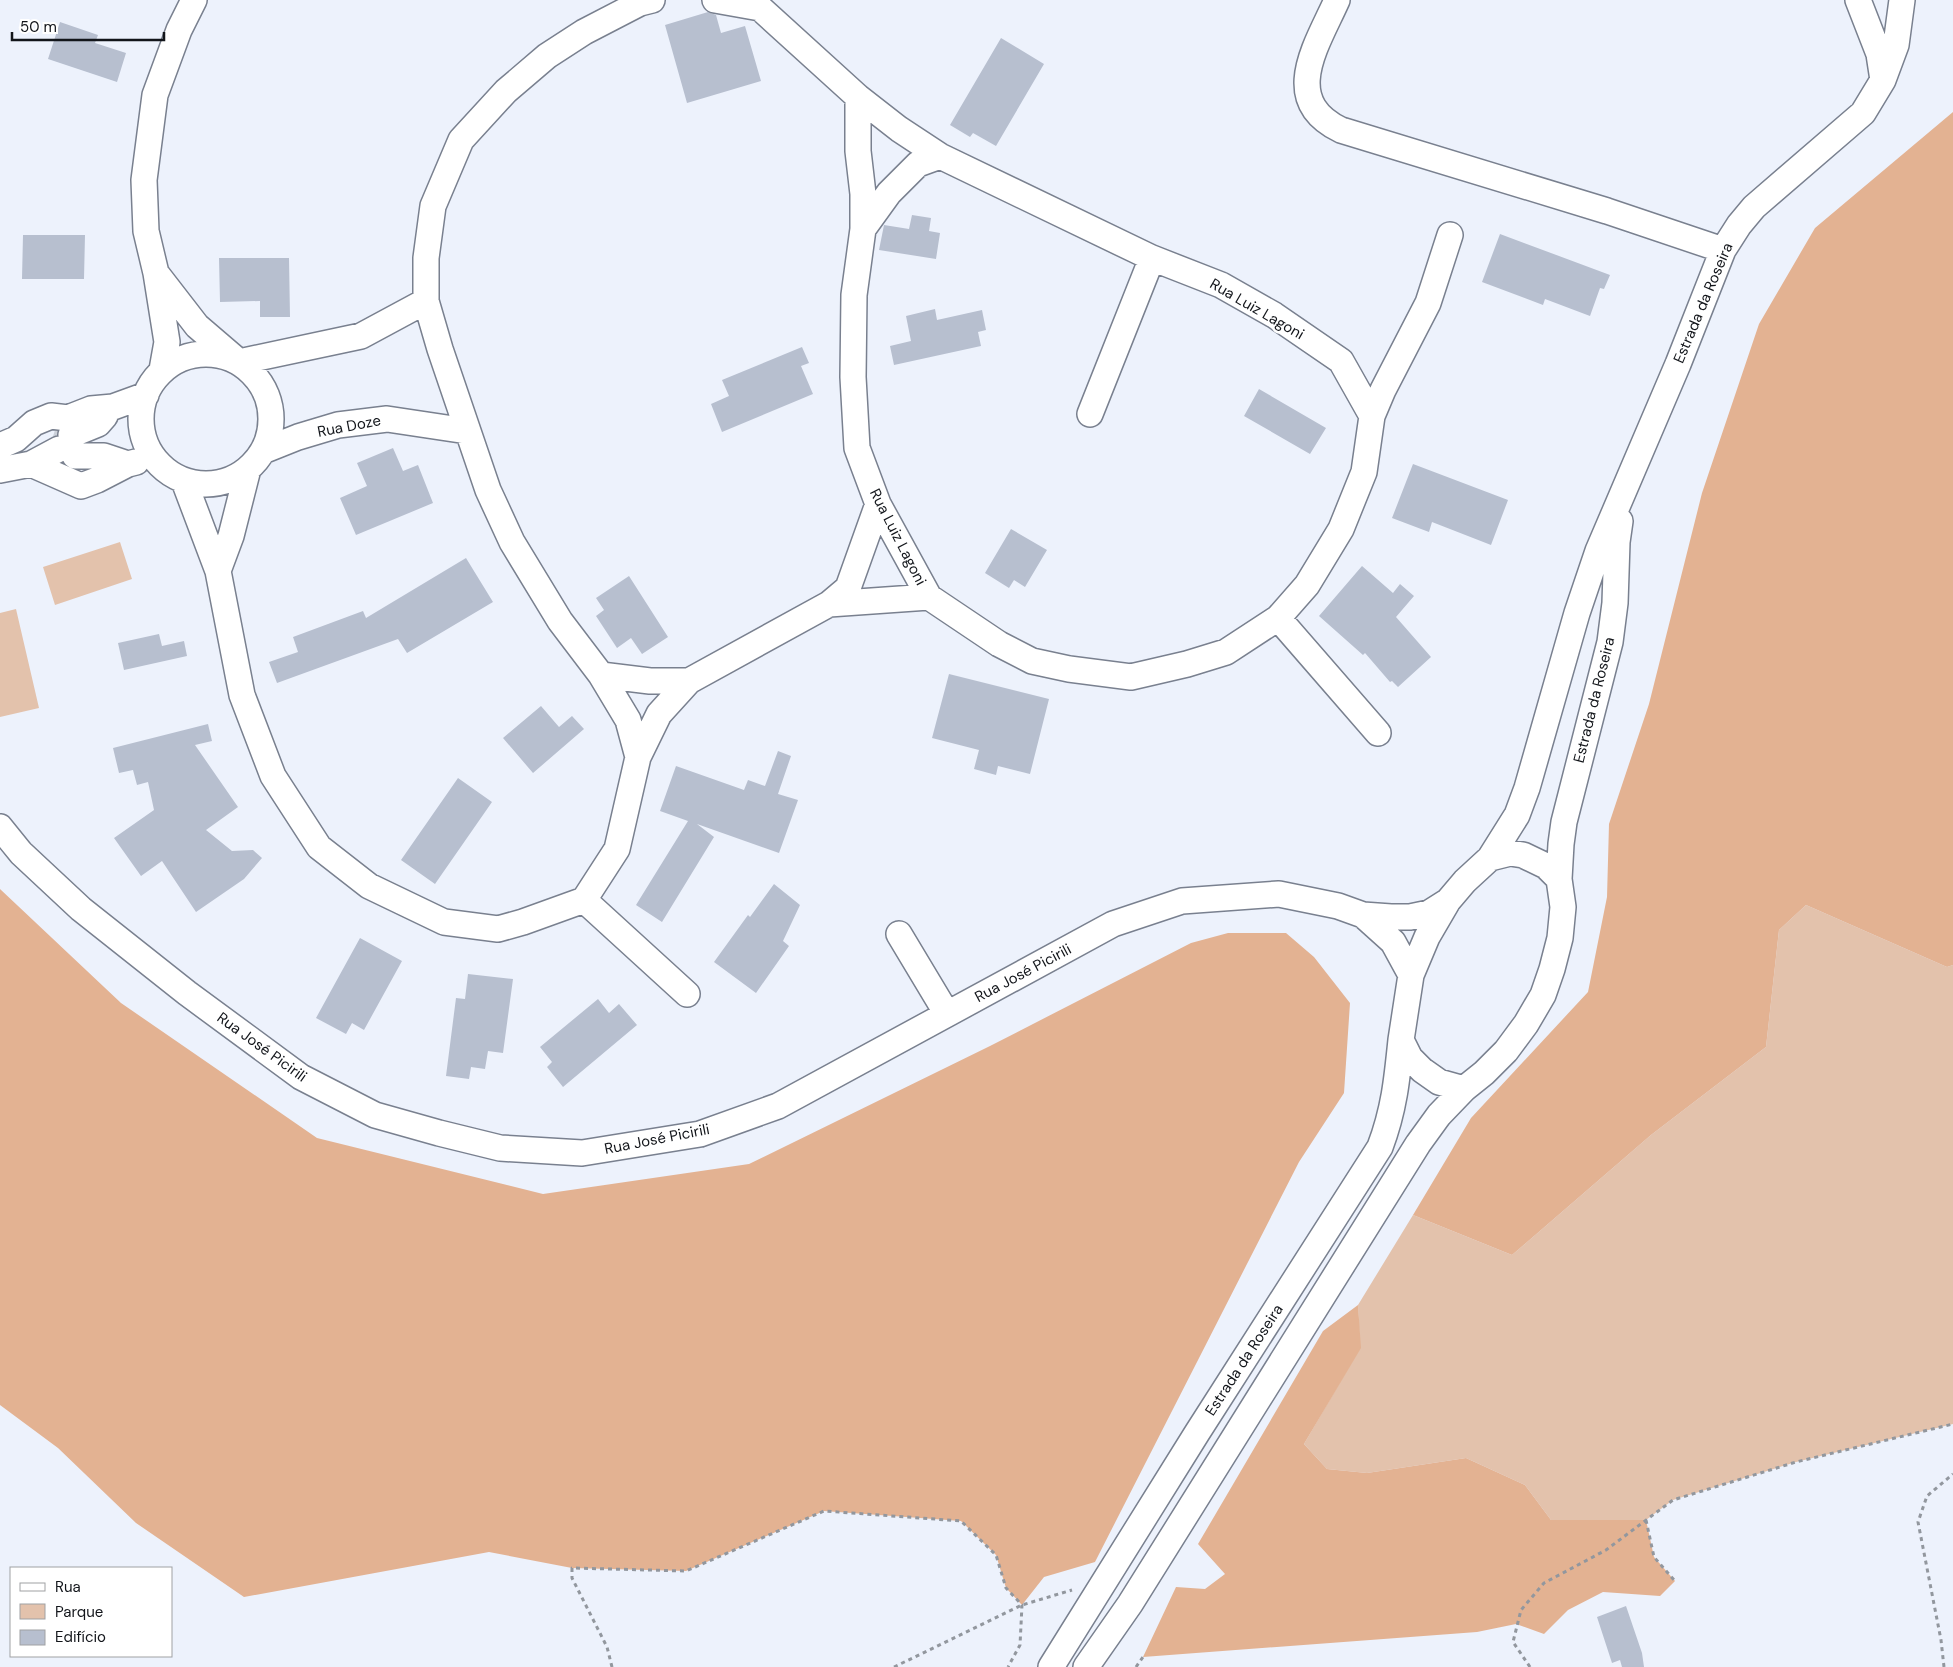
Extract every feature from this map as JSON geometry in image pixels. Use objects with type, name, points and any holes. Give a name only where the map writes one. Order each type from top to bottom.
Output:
[{"type":"street","points":[[194,0],[179,30],[155,95],[144,180],[146,231],[156,272],[167,342],[162,370],[146,395],[141,408],[141,431],[144,443],[153,458],[167,472],[184,481],[206,485],[228,480],[256,460]]},
{"type":"street","points":[[715,0],[758,4],[858,97],[898,129],[940,156]]},
{"type":"street","points":[[1337,0],[1310,61],[1306,77],[1307,94],[1312,106],[1329,125],[1340,130],[1580,203],[1723,250]]},
{"type":"street","points":[[1858,0],[1879,54],[1884,80]]},
{"type":"street","name":"Estrada da Roseira","points":[[1052,1667],[1197,1433],[1380,1147],[1390,1120],[1398,1078],[1401,1040],[1411,975],[1427,937],[1448,901],[1464,882],[1490,858],[1517,815],[1527,788],[1577,613],[1615,509],[1678,364],[1723,250],[1739,225],[1754,207],[1862,113],[1884,80],[1896,45],[1902,0]]},
{"type":"street","points":[[638,757],[628,720],[601,675],[560,621],[512,542],[488,490],[440,349],[426,301],[426,258],[433,206],[461,140],[506,91],[546,56],[584,32],[645,1]]},
{"type":"street","name":"Rua Luiz Lagoni","points":[[858,97],[858,150],[863,194],[863,229],[854,295],[853,377],[857,448],[878,504],[929,597],[999,644],[1032,660],[1069,669],[1131,677],[1187,664],[1226,652],[1278,618],[1307,585],[1341,529],[1364,472],[1372,416],[1383,390],[1428,303],[1450,234]]},
{"type":"street","name":"Rua Luiz Lagoni","points":[[863,229],[889,194],[918,164],[940,156],[1152,258],[1221,284],[1274,315],[1341,360],[1372,416]]},
{"type":"street","points":[[1090,414],[1152,258]]},
{"type":"street","points":[[156,272],[197,326],[255,374],[266,391],[270,405],[270,432],[256,460],[218,571]]},
{"type":"street","points":[[162,370],[179,359],[199,353],[220,356],[239,362],[361,336],[426,301]]},
{"type":"street","points":[[8,442],[34,423],[51,416],[68,418],[91,409],[113,407],[146,395]]},
{"type":"street","points":[[0,470],[31,464],[98,424],[113,407]]},
{"type":"street","name":"Rua Doze","points":[[256,460],[298,437],[338,425],[387,419],[467,431]]},
{"type":"street","points":[[8,442],[65,443],[128,464]]},
{"type":"street","points":[[31,464],[81,486],[128,464],[153,458]]},
{"type":"street","name":"Estrada da Roseira","points":[[1086,1667],[1135,1596],[1418,1144],[1439,1115],[1464,1089],[1484,1073],[1506,1051],[1526,1024],[1543,995],[1560,938],[1563,907],[1559,879],[1564,822],[1610,642],[1615,603],[1617,542],[1621,515],[1636,461]]},
{"type":"street","points":[[184,481],[218,571],[242,695],[273,776],[319,847],[369,886],[444,922],[498,928],[523,922],[584,900],[618,849],[638,757],[659,714],[689,681],[829,604],[848,588],[878,504]]},
{"type":"street","points":[[829,604],[929,597]]},
{"type":"street","points":[[1278,618],[1378,733]]},
{"type":"street","points":[[601,675],[650,680],[689,681]]},
{"type":"street","name":"Rua José Picirili","points":[[0,827],[21,853],[81,909],[187,993],[301,1078],[375,1115],[500,1148],[582,1153],[700,1134],[778,1106],[1113,924],[1182,902],[1279,894],[1338,906],[1363,915]]},
{"type":"street","points":[[1490,858],[1510,853],[1523,854],[1546,866],[1559,879]]},
{"type":"street","points":[[584,900],[687,994]]},
{"type":"street","points":[[1363,915],[1410,917],[1429,913],[1448,901]]},
{"type":"street","points":[[1363,915],[1393,942],[1411,975]]},
{"type":"street","points":[[900,934],[947,1014]]},
{"type":"street","points":[[1401,1040],[1410,1058],[1422,1070],[1439,1082],[1464,1089]]},
{"type":"path","points":[[1530,1667],[1513,1642],[1521,1610],[1544,1583],[1606,1550],[1672,1500],[1796,1462],[1953,1424]]},
{"type":"path","points":[[1944,1667],[1941,1640],[1918,1522],[1927,1496],[1952,1475]]},
{"type":"path","points":[[612,1667],[607,1647],[572,1578],[572,1568],[686,1571],[824,1511],[961,1521],[996,1555],[1006,1588],[1022,1605],[1020,1645],[1008,1667]]},
{"type":"path","points":[[1646,1520],[1654,1557],[1675,1581]]},
{"type":"path","points":[[894,1667],[1022,1605],[1106,1580]]},
{"type":"path","points":[[1136,1667],[1143,1657]]},
{"type":"green space","points":[[120,542],[132,579],[55,605],[43,567]]},
{"type":"green space","points":[[16,609],[39,708],[0,717],[0,613]]},
{"type":"green space","points":[[1806,905],[1947,967],[1953,965],[1953,1424],[1796,1462],[1673,1500],[1646,1520],[1551,1520],[1525,1485],[1466,1458],[1367,1473],[1327,1469],[1304,1444],[1360,1348],[1358,1305],[1413,1215],[1512,1255],[1651,1135],[1766,1047],[1779,930]]},
{"type":"shaded area","points":[[1953,112],[1953,965],[1947,967],[1806,905],[1779,930],[1766,1047],[1651,1135],[1512,1255],[1413,1215],[1471,1118],[1588,992],[1607,897],[1609,824],[1649,704],[1702,493],[1759,324],[1815,228]]},
{"type":"shaded area","points":[[0,889],[121,1003],[317,1138],[543,1194],[749,1164],[990,1046],[1191,943],[1228,933],[1286,933],[1314,957],[1350,1003],[1344,1093],[1299,1162],[1095,1562],[1044,1577],[1022,1605],[1006,1588],[996,1555],[961,1521],[824,1511],[686,1571],[572,1568],[489,1552],[244,1597],[136,1523],[58,1448],[0,1405]]},
{"type":"shaded area","points":[[1358,1305],[1361,1348],[1304,1444],[1327,1469],[1367,1473],[1466,1458],[1525,1485],[1551,1520],[1646,1520],[1654,1557],[1675,1581],[1660,1596],[1603,1592],[1568,1610],[1544,1634],[1516,1624],[1477,1632],[1143,1657],[1176,1587],[1205,1589],[1225,1574],[1198,1544],[1323,1331]]},
{"type":"building","points":[[708,12],[716,15],[721,33],[745,26],[761,81],[687,103],[665,25]]},
{"type":"building","points":[[60,22],[98,35],[95,43],[126,53],[117,82],[48,59]]},
{"type":"building","points":[[1001,38],[1044,64],[996,146],[973,133],[970,137],[950,125]]},
{"type":"building","points":[[912,215],[931,218],[929,231],[940,233],[936,259],[879,250],[884,225],[909,229]]},
{"type":"building","points":[[1500,234],[1610,275],[1604,289],[1600,288],[1590,316],[1545,299],[1543,305],[1482,282]]},
{"type":"building","points":[[23,235],[85,235],[84,279],[22,279]]},
{"type":"building","points":[[219,258],[289,258],[290,317],[260,317],[260,301],[220,302]]},
{"type":"building","points":[[935,309],[937,320],[982,310],[986,330],[978,332],[981,346],[894,365],[890,346],[911,341],[906,316]]},
{"type":"building","points":[[802,347],[809,363],[801,366],[813,394],[722,432],[711,404],[729,396],[722,380]]},
{"type":"building","points":[[1259,389],[1326,428],[1310,454],[1244,416]]},
{"type":"building","points":[[393,448],[403,471],[418,465],[433,503],[356,535],[340,498],[367,486],[357,463]]},
{"type":"building","points":[[1413,464],[1508,500],[1491,545],[1432,522],[1429,532],[1392,518]]},
{"type":"building","points":[[1011,529],[1047,550],[1025,587],[1014,580],[1009,588],[985,573]]},
{"type":"building","points":[[466,558],[493,602],[407,653],[398,639],[277,683],[269,662],[298,652],[293,637],[363,611],[366,618]]},
{"type":"building","points":[[1362,566],[1393,593],[1400,584],[1414,596],[1396,617],[1431,657],[1398,687],[1392,681],[1390,682],[1365,653],[1363,655],[1319,616]]},
{"type":"building","points":[[629,576],[668,637],[642,654],[631,638],[617,648],[596,616],[604,610],[596,598]]},
{"type":"building","points":[[159,634],[162,646],[184,641],[187,656],[124,670],[118,643]]},
{"type":"building","points":[[949,674],[1049,699],[1030,774],[998,766],[996,775],[974,769],[979,750],[932,738]]},
{"type":"building","points":[[541,706],[559,727],[572,716],[584,729],[533,773],[503,738]]},
{"type":"building","points":[[208,724],[212,741],[195,745],[238,807],[206,830],[232,851],[253,850],[262,858],[244,879],[196,912],[162,861],[141,876],[114,838],[154,810],[148,782],[137,785],[133,770],[119,773],[113,748]]},
{"type":"building","points":[[778,751],[791,756],[778,794],[798,800],[779,853],[697,824],[714,837],[662,922],[636,905],[688,821],[660,811],[676,766],[744,790],[748,780],[765,786]]},
{"type":"building","points":[[458,778],[492,802],[435,884],[401,860]]},
{"type":"building","points":[[774,884],[800,905],[783,941],[789,946],[756,993],[714,962],[748,915],[750,917]]},
{"type":"building","points":[[360,938],[402,961],[364,1030],[352,1023],[346,1034],[316,1018]]},
{"type":"building","points":[[468,974],[513,979],[503,1053],[488,1051],[485,1069],[471,1067],[469,1079],[446,1076],[456,998],[465,999]]},
{"type":"building","points":[[598,999],[609,1013],[619,1004],[637,1025],[563,1087],[547,1067],[552,1062],[540,1047]]},
{"type":"building","points":[[1626,1606],[1642,1653],[1644,1667],[1622,1667],[1620,1660],[1612,1663],[1597,1617]]},
{"type":"tunnel","points":[[55,430],[71,435]]}]
